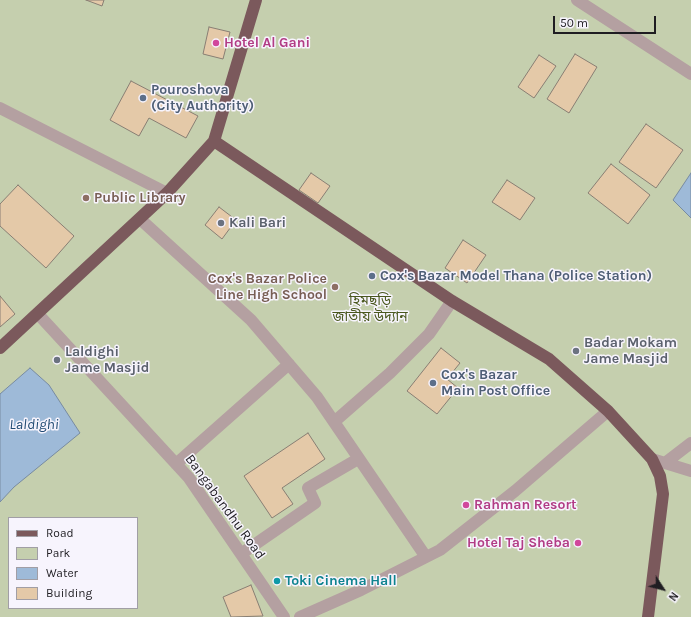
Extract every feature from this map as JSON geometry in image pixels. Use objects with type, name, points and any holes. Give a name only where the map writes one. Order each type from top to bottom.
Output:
[{"type":"main road","points":[[0,348],[167,194],[214,141],[256,0]]},
{"type":"main road","points":[[214,141],[452,301],[549,359],[608,411],[652,459],[660,476],[663,494],[648,617]]},
{"type":"street","points":[[577,0],[691,74]]},
{"type":"street","points":[[0,108],[167,194]]},
{"type":"street","points":[[140,219],[252,320],[317,397],[426,557]]},
{"type":"street","points":[[334,422],[390,373],[429,334],[452,301]]},
{"type":"street","name":"Bangabandhu Road","points":[[38,314],[189,478],[284,617]]},
{"type":"street","points":[[176,464],[289,364]]},
{"type":"street","points":[[300,617],[361,590],[440,550],[515,491],[608,411]]},
{"type":"street","points":[[665,463],[691,442]]},
{"type":"street","points":[[241,554],[315,503],[308,488],[358,458]]},
{"type":"street","points":[[652,459],[691,471]]},
{"type":"green space","name":"হিমছড়ি জাতীয় উদ্যান","points":[[0,0],[691,0],[691,617],[0,617]]},
{"type":"water","points":[[691,173],[691,218],[673,200]]},
{"type":"water","name":"Laldighi","points":[[30,368],[49,385],[80,433],[14,487],[0,502],[0,394]]},
{"type":"building","points":[[86,0],[104,0],[102,6]]},
{"type":"building","name":"Hotel Al Gani","points":[[209,27],[230,32],[223,59],[203,54]]},
{"type":"building","points":[[575,54],[597,67],[569,113],[547,99]]},
{"type":"building","points":[[539,55],[556,66],[534,98],[518,87]]},
{"type":"building","name":"Pouroshova (City Authority)","points":[[131,81],[198,116],[186,138],[149,118],[139,136],[110,120]]},
{"type":"building","points":[[646,124],[683,150],[656,188],[619,162]]},
{"type":"building","points":[[611,164],[650,195],[628,224],[588,193]]},
{"type":"building","points":[[311,173],[330,186],[318,203],[299,190]]},
{"type":"building","points":[[507,180],[535,198],[520,220],[492,202]]},
{"type":"building","points":[[18,185],[74,236],[46,268],[0,226],[0,204]]},
{"type":"building","name":"Kali Bari","points":[[219,207],[236,220],[222,239],[205,225]]},
{"type":"building","points":[[463,240],[486,255],[467,283],[445,268]]},
{"type":"building","points":[[0,296],[15,314],[0,327]]},
{"type":"building","name":"Cox's Bazar Main Post Office","points":[[441,348],[460,363],[447,379],[458,388],[437,414],[407,391]]},
{"type":"building","points":[[308,433],[325,459],[282,488],[293,504],[272,518],[244,476]]},
{"type":"building","points":[[251,585],[263,616],[231,617],[223,597]]},
{"type":"place","name":"Hotel Al Gani","points":[[216,43]]},
{"type":"place","name":"Pouroshova (City Authority)","points":[[143,98]]},
{"type":"place","name":"Public Library","points":[[86,198]]},
{"type":"place","name":"Kali Bari","points":[[221,223]]},
{"type":"place","name":"Cox's Bazar Model Thana (Police Station)","points":[[372,276]]},
{"type":"place","name":"Cox's Bazar Police Line High School","points":[[335,287]]},
{"type":"place","name":"Badar Mokam Jame Masjid","points":[[576,351]]},
{"type":"place","name":"Laldighi Jame Masjid","points":[[57,360]]},
{"type":"place","name":"Cox's Bazar Main Post Office","points":[[433,383]]},
{"type":"place","name":"Rahman Resort","points":[[466,505]]},
{"type":"place","name":"Hotel Taj Sheba","points":[[578,543]]},
{"type":"place","name":"Toki Cinema Hall","points":[[277,581]]}]
